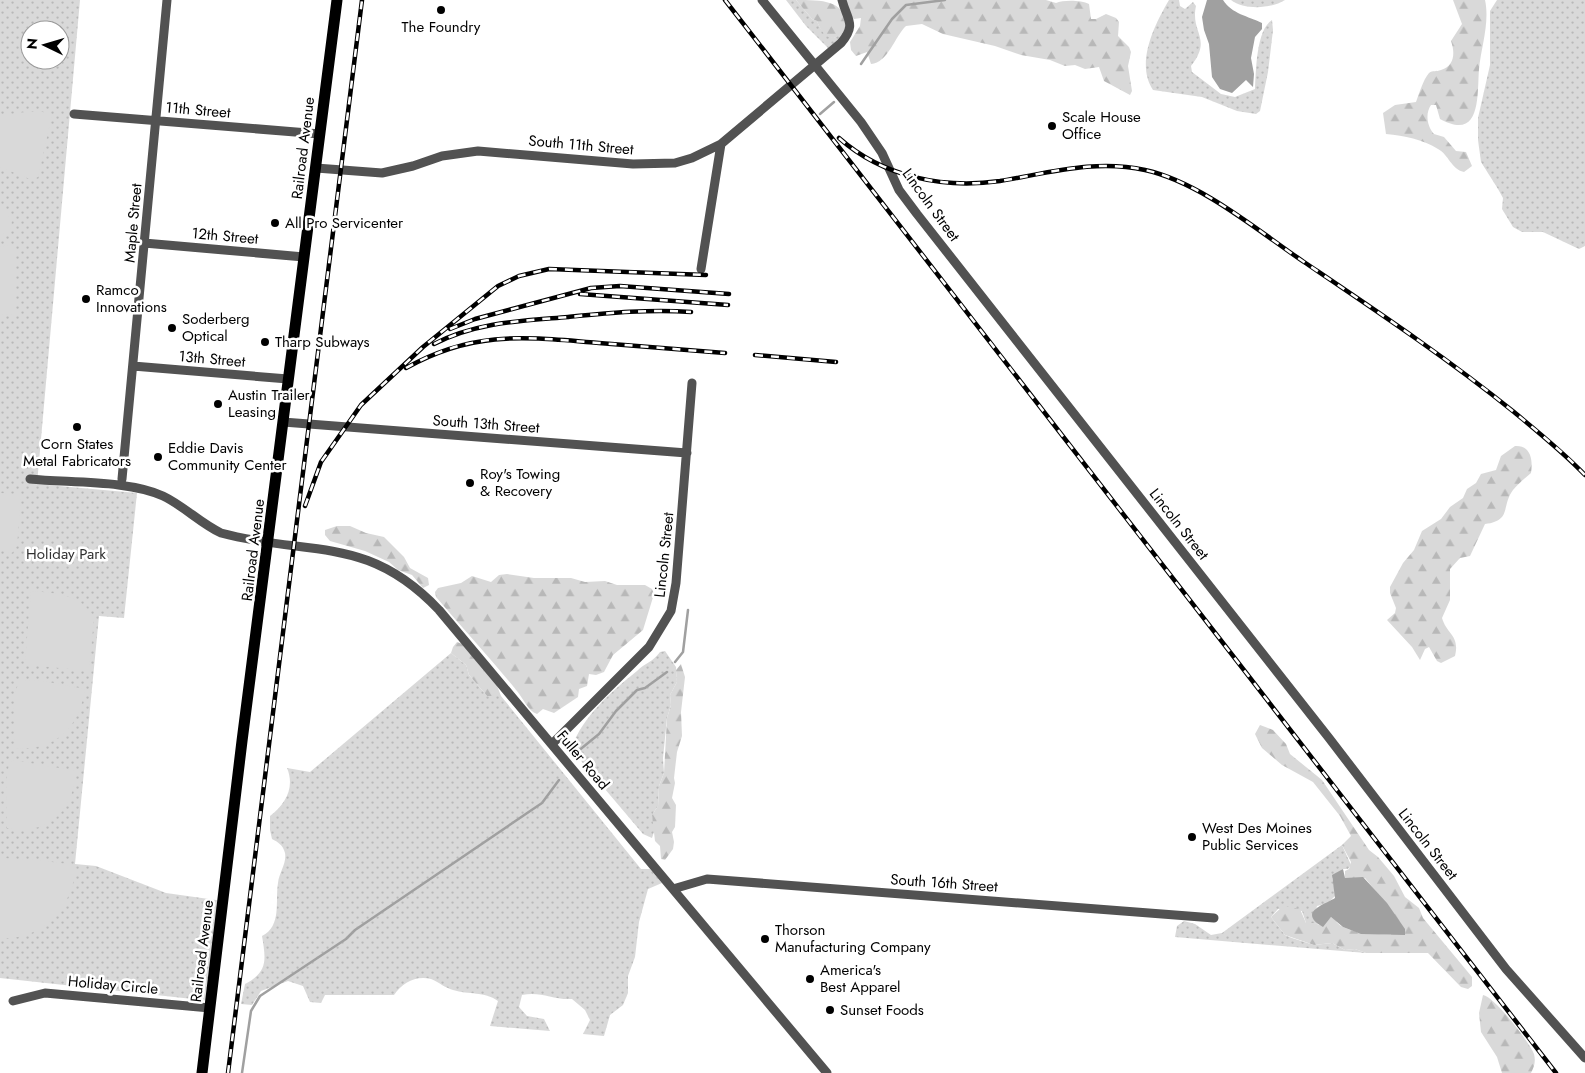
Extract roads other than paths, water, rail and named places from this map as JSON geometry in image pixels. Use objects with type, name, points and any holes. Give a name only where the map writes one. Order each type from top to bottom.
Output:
[{"type":"main road","name":"Railroad Avenue","points":[[202,1073],[337,0]]},
{"type":"street","name":"Maple Street","points":[[122,479],[168,0]]},
{"type":"street","name":"Lincoln Street","points":[[762,0],[873,138],[899,190],[917,214],[1329,738],[1506,969],[1585,1058]]},
{"type":"street","name":"South 11th Street","points":[[316,168],[382,173],[406,168],[442,156],[478,151],[656,165],[692,158],[721,144],[814,66],[848,34],[850,19],[842,0]]},
{"type":"street","name":"11th Street","points":[[74,114],[320,134]]},
{"type":"street","points":[[701,269],[721,144]]},
{"type":"street","name":"12th Street","points":[[144,243],[304,257]]},
{"type":"street","name":"13th Street","points":[[133,366],[288,379]]},
{"type":"street","name":"Lincoln Street","points":[[552,744],[650,647],[671,611],[676,583],[692,383]]},
{"type":"street","name":"South 13th Street","points":[[283,422],[686,452]]},
{"type":"street","name":"Fuller Road","points":[[30,479],[128,487],[152,492],[169,499],[208,527],[221,533],[347,553],[372,561],[403,577],[439,610],[827,1073]]},
{"type":"street","name":"South 16th Street","points":[[673,889],[707,879],[1214,918]]},
{"type":"street","name":"Holiday Circle","points":[[13,1001],[45,993],[210,1008]]},
{"type":"waterway","points":[[861,64],[892,19],[906,5],[945,0]]},
{"type":"waterway","points":[[820,114],[834,102]]},
{"type":"waterway","points":[[675,662],[683,652],[688,610]]},
{"type":"waterway","points":[[577,752],[599,734],[616,711],[637,690],[645,688],[667,672]]},
{"type":"waterway","points":[[242,1073],[251,1011],[260,996],[346,939],[355,930],[542,803],[559,780]]},
{"type":"railway","points":[[228,1073],[362,0]]},
{"type":"railway","points":[[725,0],[1556,1073]]},
{"type":"railway","points":[[839,138],[856,151],[894,171],[936,181],[979,183],[1072,168],[1108,166],[1145,170],[1166,176],[1186,185],[1228,208],[1437,353],[1514,412],[1585,475]]},
{"type":"railway","points":[[305,506],[321,462],[361,405],[423,347],[498,286],[519,276],[549,269],[706,275]]},
{"type":"railway","points":[[450,329],[475,319],[591,288],[620,286],[729,294]]},
{"type":"railway","points":[[580,294],[728,305]]},
{"type":"railway","points":[[434,344],[466,331],[516,322],[629,312],[691,312]]},
{"type":"railway","points":[[406,368],[454,347],[500,339],[547,339],[725,353]]},
{"type":"railway","points":[[755,355],[836,362]]},
{"type":"place","name":"The Foundry","points":[[441,10]]},
{"type":"place","name":"Scale House Office","points":[[1052,126]]},
{"type":"place","name":"All Pro Servicenter","points":[[275,223]]},
{"type":"place","name":"Ramco Innovations","points":[[86,299]]},
{"type":"place","name":"Soderberg Optical","points":[[172,328]]},
{"type":"place","name":"Tharp Subways","points":[[265,342]]},
{"type":"place","name":"Austin Trailer Leasing","points":[[218,404]]},
{"type":"place","name":"Corn States Metal Fabricators","points":[[77,427]]},
{"type":"place","name":"Eddie Davis Community Center","points":[[158,457]]},
{"type":"place","name":"Roy's Towing & Recovery","points":[[470,483]]},
{"type":"place","name":"West Des Moines Public Services","points":[[1192,837]]},
{"type":"place","name":"Thorson Manufacturing Company","points":[[765,939]]},
{"type":"place","name":"America's Best Apparel","points":[[810,979]]},
{"type":"place","name":"Sunset Foods","points":[[830,1010]]},
{"type":"park label","name":"Holiday Park","points":[[66,554]]}]
